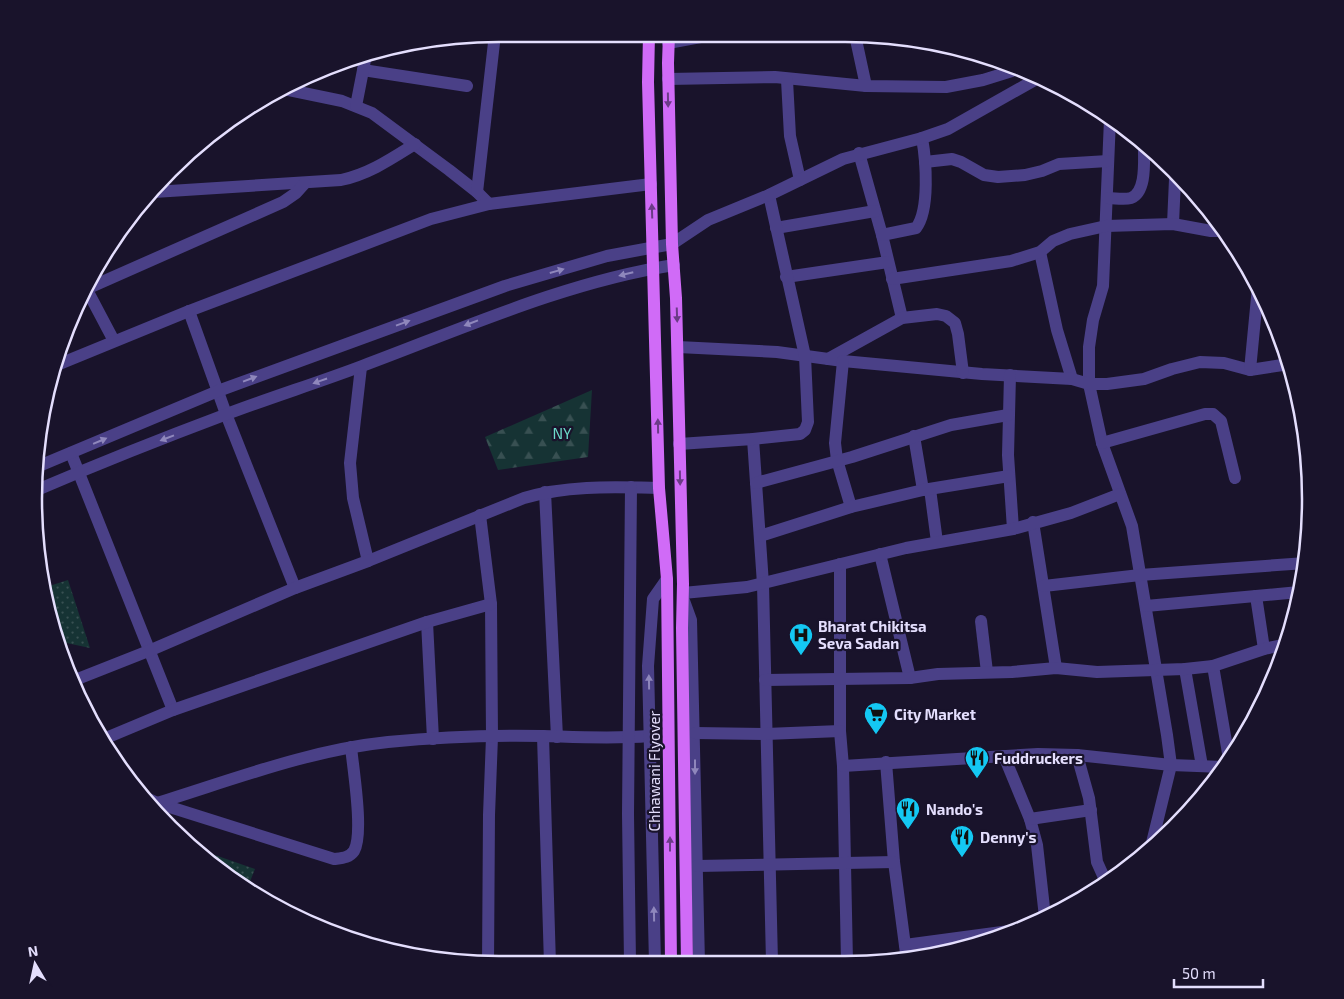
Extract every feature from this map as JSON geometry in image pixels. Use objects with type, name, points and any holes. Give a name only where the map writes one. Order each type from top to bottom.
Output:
[{"type":"main road","name":"Chhawani Flyover","points":[[649,42],[648,82],[659,488],[667,579],[671,956]]},
{"type":"main road","name":"Chhawani Flyover","points":[[668,42],[672,244],[678,347],[687,956]]},
{"type":"street","points":[[477,192],[494,42]]},
{"type":"street","points":[[857,42],[866,86]]},
{"type":"street","points":[[356,106],[365,63]]},
{"type":"street","points":[[364,70],[467,86]]},
{"type":"street","points":[[668,79],[775,77],[787,80],[866,86],[946,87],[983,80],[1007,73]]},
{"type":"street","points":[[787,80],[790,136],[800,180]]},
{"type":"street","points":[[44,464],[218,391],[505,286],[607,256],[672,244],[708,220],[769,196],[842,159],[922,138],[948,129],[1030,82]]},
{"type":"street","points":[[295,91],[319,95],[372,113],[477,192],[489,204]]},
{"type":"street","points":[[1110,128],[1103,286],[1093,320],[1089,347],[1089,384],[1102,443],[1132,526],[1171,765],[1155,835]]},
{"type":"street","points":[[882,235],[916,228],[921,222],[924,212],[926,162],[922,138]]},
{"type":"street","points":[[162,192],[341,180],[356,177],[375,169],[415,144]]},
{"type":"street","points":[[859,153],[882,235],[902,318]]},
{"type":"street","points":[[1108,198],[1122,199],[1132,197],[1138,192],[1141,186],[1144,154]]},
{"type":"street","points":[[926,162],[952,159],[984,175],[998,177],[1025,175],[1059,164],[1108,161]]},
{"type":"street","points":[[97,284],[283,202],[306,183]]},
{"type":"street","points":[[1173,224],[1175,183]]},
{"type":"street","points":[[64,362],[114,341],[431,219],[489,204],[651,184]]},
{"type":"street","points":[[679,444],[800,434],[805,430],[808,422],[804,356],[769,196]]},
{"type":"street","points":[[776,228],[875,210]]},
{"type":"street","points":[[892,279],[1011,261],[1040,252],[1053,241],[1070,234],[1106,226],[1173,224],[1214,231]]},
{"type":"street","points":[[1040,252],[1057,330],[1072,379]]},
{"type":"street","points":[[786,277],[888,262]]},
{"type":"street","points":[[42,488],[226,414],[362,366],[478,320],[584,286],[653,268],[674,265]]},
{"type":"street","points":[[90,298],[114,341]]},
{"type":"street","points":[[1250,370],[1257,303]]},
{"type":"street","points":[[189,312],[226,414],[295,588]]},
{"type":"street","points":[[828,359],[902,318],[937,314],[946,316],[955,324],[963,373]]},
{"type":"street","points":[[678,347],[777,352],[843,361],[963,373],[1072,379],[1089,384],[1107,384],[1144,379],[1200,362],[1224,363],[1250,370],[1281,365]]},
{"type":"street","points":[[843,361],[835,443],[837,460],[851,507]]},
{"type":"street","points":[[362,366],[350,463],[353,498],[368,561]]},
{"type":"street","points":[[1010,375],[1008,415],[1009,476],[1013,529]]},
{"type":"street","points":[[1102,443],[1205,414],[1213,414],[1221,421],[1235,478]]},
{"type":"street","points":[[756,483],[852,457],[952,425],[1008,415]]},
{"type":"street","points":[[914,436],[937,542]]},
{"type":"street","points":[[753,439],[763,584],[772,956]]},
{"type":"street","points":[[71,453],[174,710]]},
{"type":"street","points":[[760,536],[851,507],[926,489],[1009,476]]},
{"type":"street","points":[[79,678],[151,650],[295,588],[368,561],[480,515],[545,492],[603,487],[659,488]]},
{"type":"street","points":[[630,956],[631,488]]},
{"type":"street","points":[[545,492],[557,737]]},
{"type":"street","points":[[699,956],[691,620],[683,595],[763,584],[880,554],[1013,529],[1071,513],[1120,494]]},
{"type":"street","points":[[480,515],[491,604],[492,737],[488,815],[488,956]]},
{"type":"street","points":[[1033,522],[1056,668]]},
{"type":"street","points":[[880,554],[910,678]]},
{"type":"street","points":[[840,564],[840,731],[843,766],[847,956]]},
{"type":"street","points":[[1044,586],[1140,575],[1297,564]]},
{"type":"street","points":[[655,956],[648,666],[653,599],[667,579]]},
{"type":"street","points":[[1146,606],[1292,593]]},
{"type":"street","points":[[1256,596],[1264,649]]},
{"type":"street","points":[[109,737],[174,710],[427,622],[491,604]]},
{"type":"street","points":[[980,621],[987,672]]},
{"type":"street","points":[[427,622],[433,738]]},
{"type":"street","points":[[765,680],[910,678],[938,674],[1012,672],[1056,668],[1097,672],[1185,669],[1213,666],[1277,646]]},
{"type":"street","points":[[1213,666],[1227,748]]},
{"type":"street","points":[[1185,669],[1202,766]]},
{"type":"street","points":[[695,732],[766,734],[840,731]]},
{"type":"street","points":[[158,803],[320,753],[351,747],[433,738],[543,736],[629,738],[649,736]]},
{"type":"street","points":[[543,736],[550,956]]},
{"type":"street","points":[[158,803],[334,859],[346,858],[354,850],[359,831],[351,747]]},
{"type":"street","points":[[843,766],[1038,754],[1077,755],[1171,765],[1215,767]]},
{"type":"street","points":[[1077,755],[1091,810],[1094,849],[1103,876]]},
{"type":"street","points":[[1004,756],[1030,819],[1037,844],[1044,910]]},
{"type":"street","points":[[886,762],[894,862],[906,953]]},
{"type":"street","points":[[1030,819],[1091,810]]},
{"type":"street","points":[[697,866],[894,862]]},
{"type":"street","points":[[905,945],[983,934]]},
{"type":"green space","name":"NY","points":[[592,390],[588,457],[498,470],[485,437]]},
{"type":"green space","points":[[68,580],[90,648],[66,643],[50,586]]},
{"type":"green space","points":[[211,854],[255,869],[250,882]]},
{"type":"place","name":"Bharat Chikitsa Seva Sadan","points":[[801,656]]},
{"type":"place","name":"City Market","points":[[876,735]]},
{"type":"place","name":"Fuddruckers","points":[[977,779]]},
{"type":"place","name":"Nando's","points":[[908,830]]},
{"type":"place","name":"Denny's","points":[[962,858]]}]
